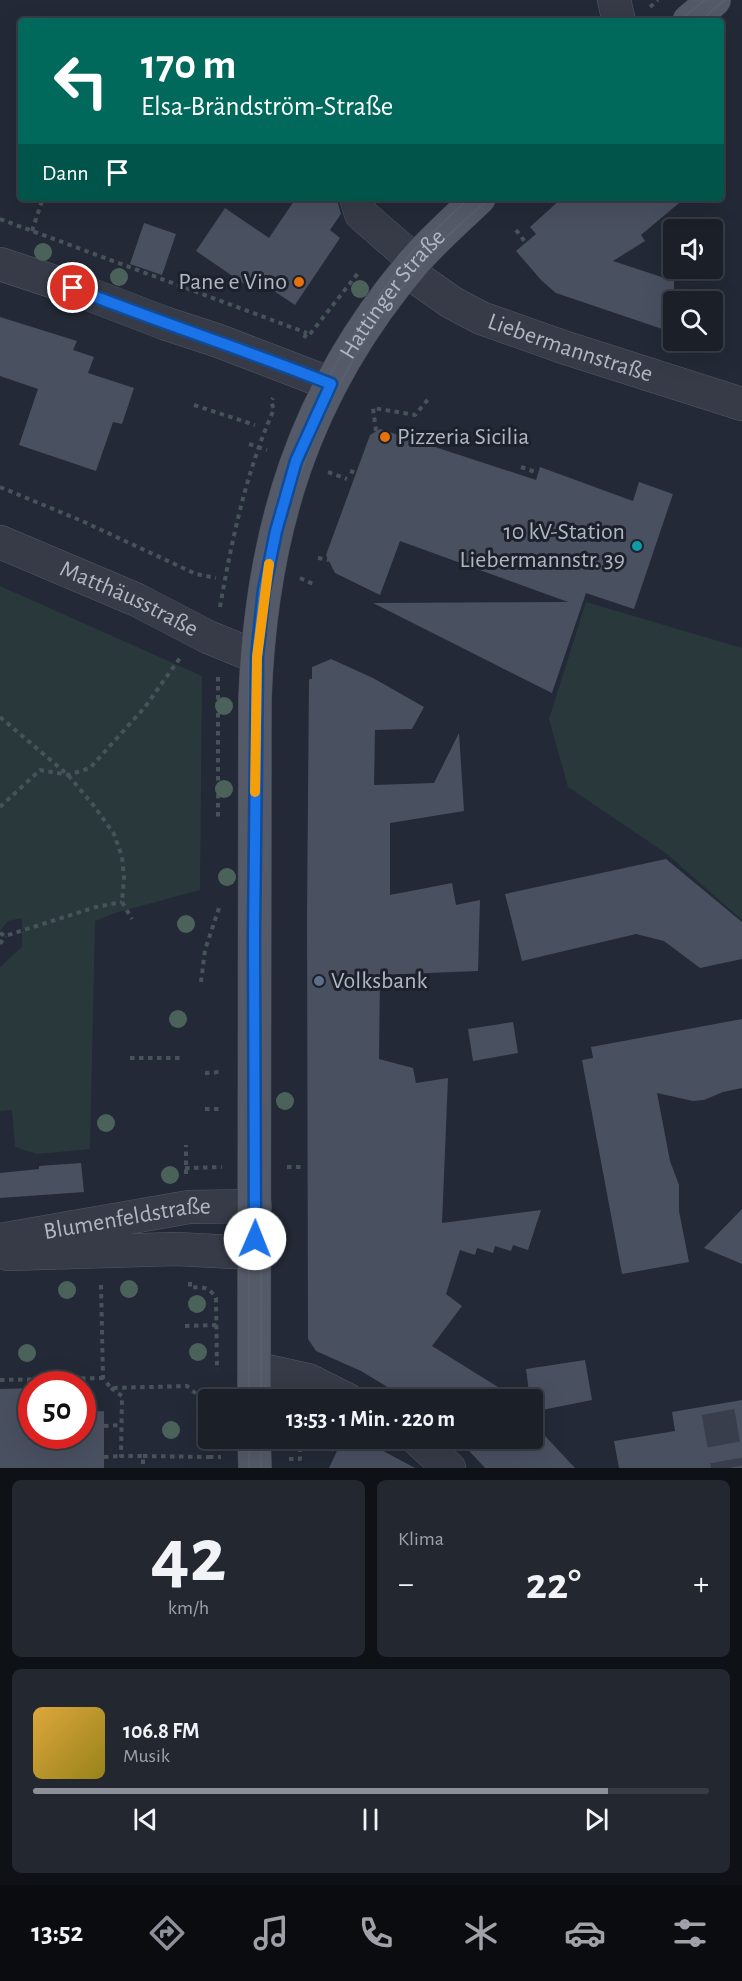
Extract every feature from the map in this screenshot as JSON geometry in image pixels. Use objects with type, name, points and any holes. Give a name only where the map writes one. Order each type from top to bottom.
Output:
[{"type":"main road","points":[[693,18],[714,0]]},
{"type":"main road","name":"Hattinger Straße","points":[[254,1384],[254,926],[257,657],[264,590],[276,531],[296,461],[331,384],[358,336],[411,266],[476,201]]},
{"type":"main road","points":[[260,1449],[268,1463]]},
{"type":"street","points":[[614,0],[618,18]]},
{"type":"street","name":"Liebermannstraße","points":[[357,201],[361,214],[411,266],[451,302],[481,318],[562,347],[742,404]]},
{"type":"street","points":[[0,264],[73,288],[331,384]]},
{"type":"street","name":"Matthäusstraße","points":[[0,542],[137,600],[208,637],[257,657]]},
{"type":"street","name":"Blumenfeldstraße","points":[[0,1240],[189,1207],[255,1206]]},
{"type":"street","name":"Blumenfeldstraße","points":[[0,1253],[13,1255],[176,1250],[254,1253]]},
{"type":"street","points":[[254,1384],[308,1380],[326,1389]]},
{"type":"street","points":[[428,1449],[449,1468]]},
{"type":"path","points":[[32,231],[42,201]]},
{"type":"path","points":[[0,219],[307,333]]},
{"type":"path","points":[[516,230],[526,243]]},
{"type":"path","points":[[376,431],[373,408],[415,415],[430,397]]},
{"type":"path","points":[[219,617],[231,547],[258,447],[274,410],[271,402]]},
{"type":"path","points":[[194,405],[255,425]]},
{"type":"path","points":[[249,444],[271,452]]},
{"type":"path","points":[[522,467],[538,473]]},
{"type":"path","points":[[321,470],[347,479]]},
{"type":"path","points":[[350,471],[356,473]]},
{"type":"path","points":[[0,487],[82,521],[196,574],[216,578]]},
{"type":"path","points":[[318,558],[328,560]]},
{"type":"path","points":[[0,807],[40,770],[68,775],[90,768],[145,707],[175,664]]},
{"type":"path","points":[[0,717],[68,775],[114,834],[122,857],[124,878],[122,902],[132,919]]},
{"type":"path","points":[[0,944],[5,936],[96,907],[122,902]]},
{"type":"path","points":[[201,982],[205,950],[219,904]]},
{"type":"path","points":[[0,933],[5,936]]},
{"type":"path","points":[[130,1058],[182,1058]]},
{"type":"path","points":[[186,1145],[186,1178]]},
{"type":"path","points":[[185,1168],[203,1168]]},
{"type":"path","points":[[101,1280],[103,1378],[122,1396],[121,1456]]},
{"type":"path","points":[[190,1288],[202,1286],[212,1291],[216,1298],[217,1378]]},
{"type":"path","points":[[184,1326],[217,1325]]},
{"type":"path","points":[[96,1379],[103,1378]]},
{"type":"path","points":[[0,1380],[18,1381]]},
{"type":"path","points":[[111,1388],[187,1386],[198,1395]]},
{"type":"path","points":[[104,1426],[122,1425]]},
{"type":"path","points":[[209,1449],[209,1457]]},
{"type":"path","points":[[268,1463],[300,1459],[300,1449]]},
{"type":"path","points":[[143,1456],[143,1468]]},
{"type":"path","points":[[104,1457],[222,1457]]},
{"type":"shaded area","points":[[0,586],[202,676],[200,890],[115,913],[95,921],[90,1149],[37,1154],[15,1147],[12,1110],[0,1111],[0,967],[22,947],[22,918],[8,921],[0,931]]},
{"type":"shaded area","points":[[586,602],[742,648],[742,920],[667,854],[568,787],[549,719]]},
{"type":"building","points":[[294,201],[335,201],[338,203],[341,214],[330,230],[340,238],[295,305],[253,277],[247,286],[196,251],[225,208],[269,238]]},
{"type":"building","points":[[559,201],[681,201],[641,235],[645,241],[613,261],[674,281],[674,291],[663,291],[663,329],[556,293],[542,281],[516,251],[536,234],[530,227]]},
{"type":"building","points":[[144,223],[176,234],[162,275],[130,264]]},
{"type":"building","points":[[0,317],[77,341],[73,350],[94,357],[88,373],[134,388],[122,424],[113,422],[96,471],[19,445],[38,389],[0,376]]},
{"type":"building","points":[[380,429],[536,480],[540,467],[633,501],[639,482],[673,494],[634,609],[586,593],[552,693],[373,603],[568,602],[400,541],[380,595],[335,573],[326,555],[370,435]]},
{"type":"building","points":[[331,659],[373,678],[424,707],[412,729],[375,730],[374,785],[434,783],[459,733],[464,811],[390,823],[390,895],[452,883],[456,905],[480,900],[478,971],[380,975],[379,1059],[413,1068],[416,1083],[448,1078],[442,1223],[541,1210],[528,1250],[513,1245],[511,1251],[495,1246],[493,1253],[477,1248],[475,1255],[460,1250],[446,1294],[462,1306],[432,1346],[501,1389],[391,1389],[361,1371],[316,1351],[308,1339],[307,916],[309,679],[312,679],[312,667]]},
{"type":"building","points":[[666,859],[742,922],[742,959],[700,968],[664,941],[636,934],[522,961],[505,894]]},
{"type":"building","points":[[742,1019],[742,1088],[723,1092],[704,1100],[693,1101],[657,1093],[670,1161],[679,1185],[679,1211],[689,1262],[622,1274],[582,1060],[593,1058],[591,1047]]},
{"type":"building","points":[[513,1022],[518,1053],[473,1061],[468,1029]]},
{"type":"building","points":[[81,1163],[84,1192],[0,1198],[0,1173],[39,1169],[39,1166]]},
{"type":"building","points":[[742,1209],[742,1264],[704,1248]]},
{"type":"building","points":[[585,1360],[592,1400],[543,1410],[543,1389],[529,1389],[526,1369]]},
{"type":"building","points":[[18,1388],[18,1449],[96,1449],[96,1411],[104,1411],[104,1468],[0,1468],[0,1389]]},
{"type":"building","points":[[742,1400],[742,1468],[619,1468],[614,1441],[675,1431],[672,1412]]},
{"type":"building","points":[[543,1434],[575,1468],[485,1468],[467,1449],[543,1449]]},
{"type":"building","points":[[338,1449],[380,1449],[415,1468],[329,1468]]},
{"type":"tunnel","points":[[718,1412],[728,1468]]},
{"type":"tram line","points":[[683,18],[705,0]]},
{"type":"tram line","points":[[704,18],[725,0]]},
{"type":"tram line","points":[[249,1389],[249,663],[264,551],[277,500],[295,448],[343,351],[386,286],[412,252],[466,201]]},
{"type":"tram line","points":[[261,1389],[262,686],[268,614],[276,560],[290,504],[303,466],[336,391],[356,355],[402,288],[427,258],[449,234],[487,201]]},
{"type":"tram line","points":[[249,1449],[249,1468]]},
{"type":"tram line","points":[[261,1449],[261,1468]]},
{"type":"slow traffic","points":[[255,792],[257,657],[269,564]]},
{"type":"place","name":"Pane e Vino","points":[[299,282]]},
{"type":"place","name":"Pizzeria Sicilia","points":[[385,437]]},
{"type":"place","name":"10 kV-Station Liebermannstr. 39","points":[[637,546]]},
{"type":"place","name":"Volksbank","points":[[319,981]]},
{"type":"route","points":[[73,288],[331,384],[296,461],[276,531],[264,590],[257,657],[254,937],[255,1239]]}]
